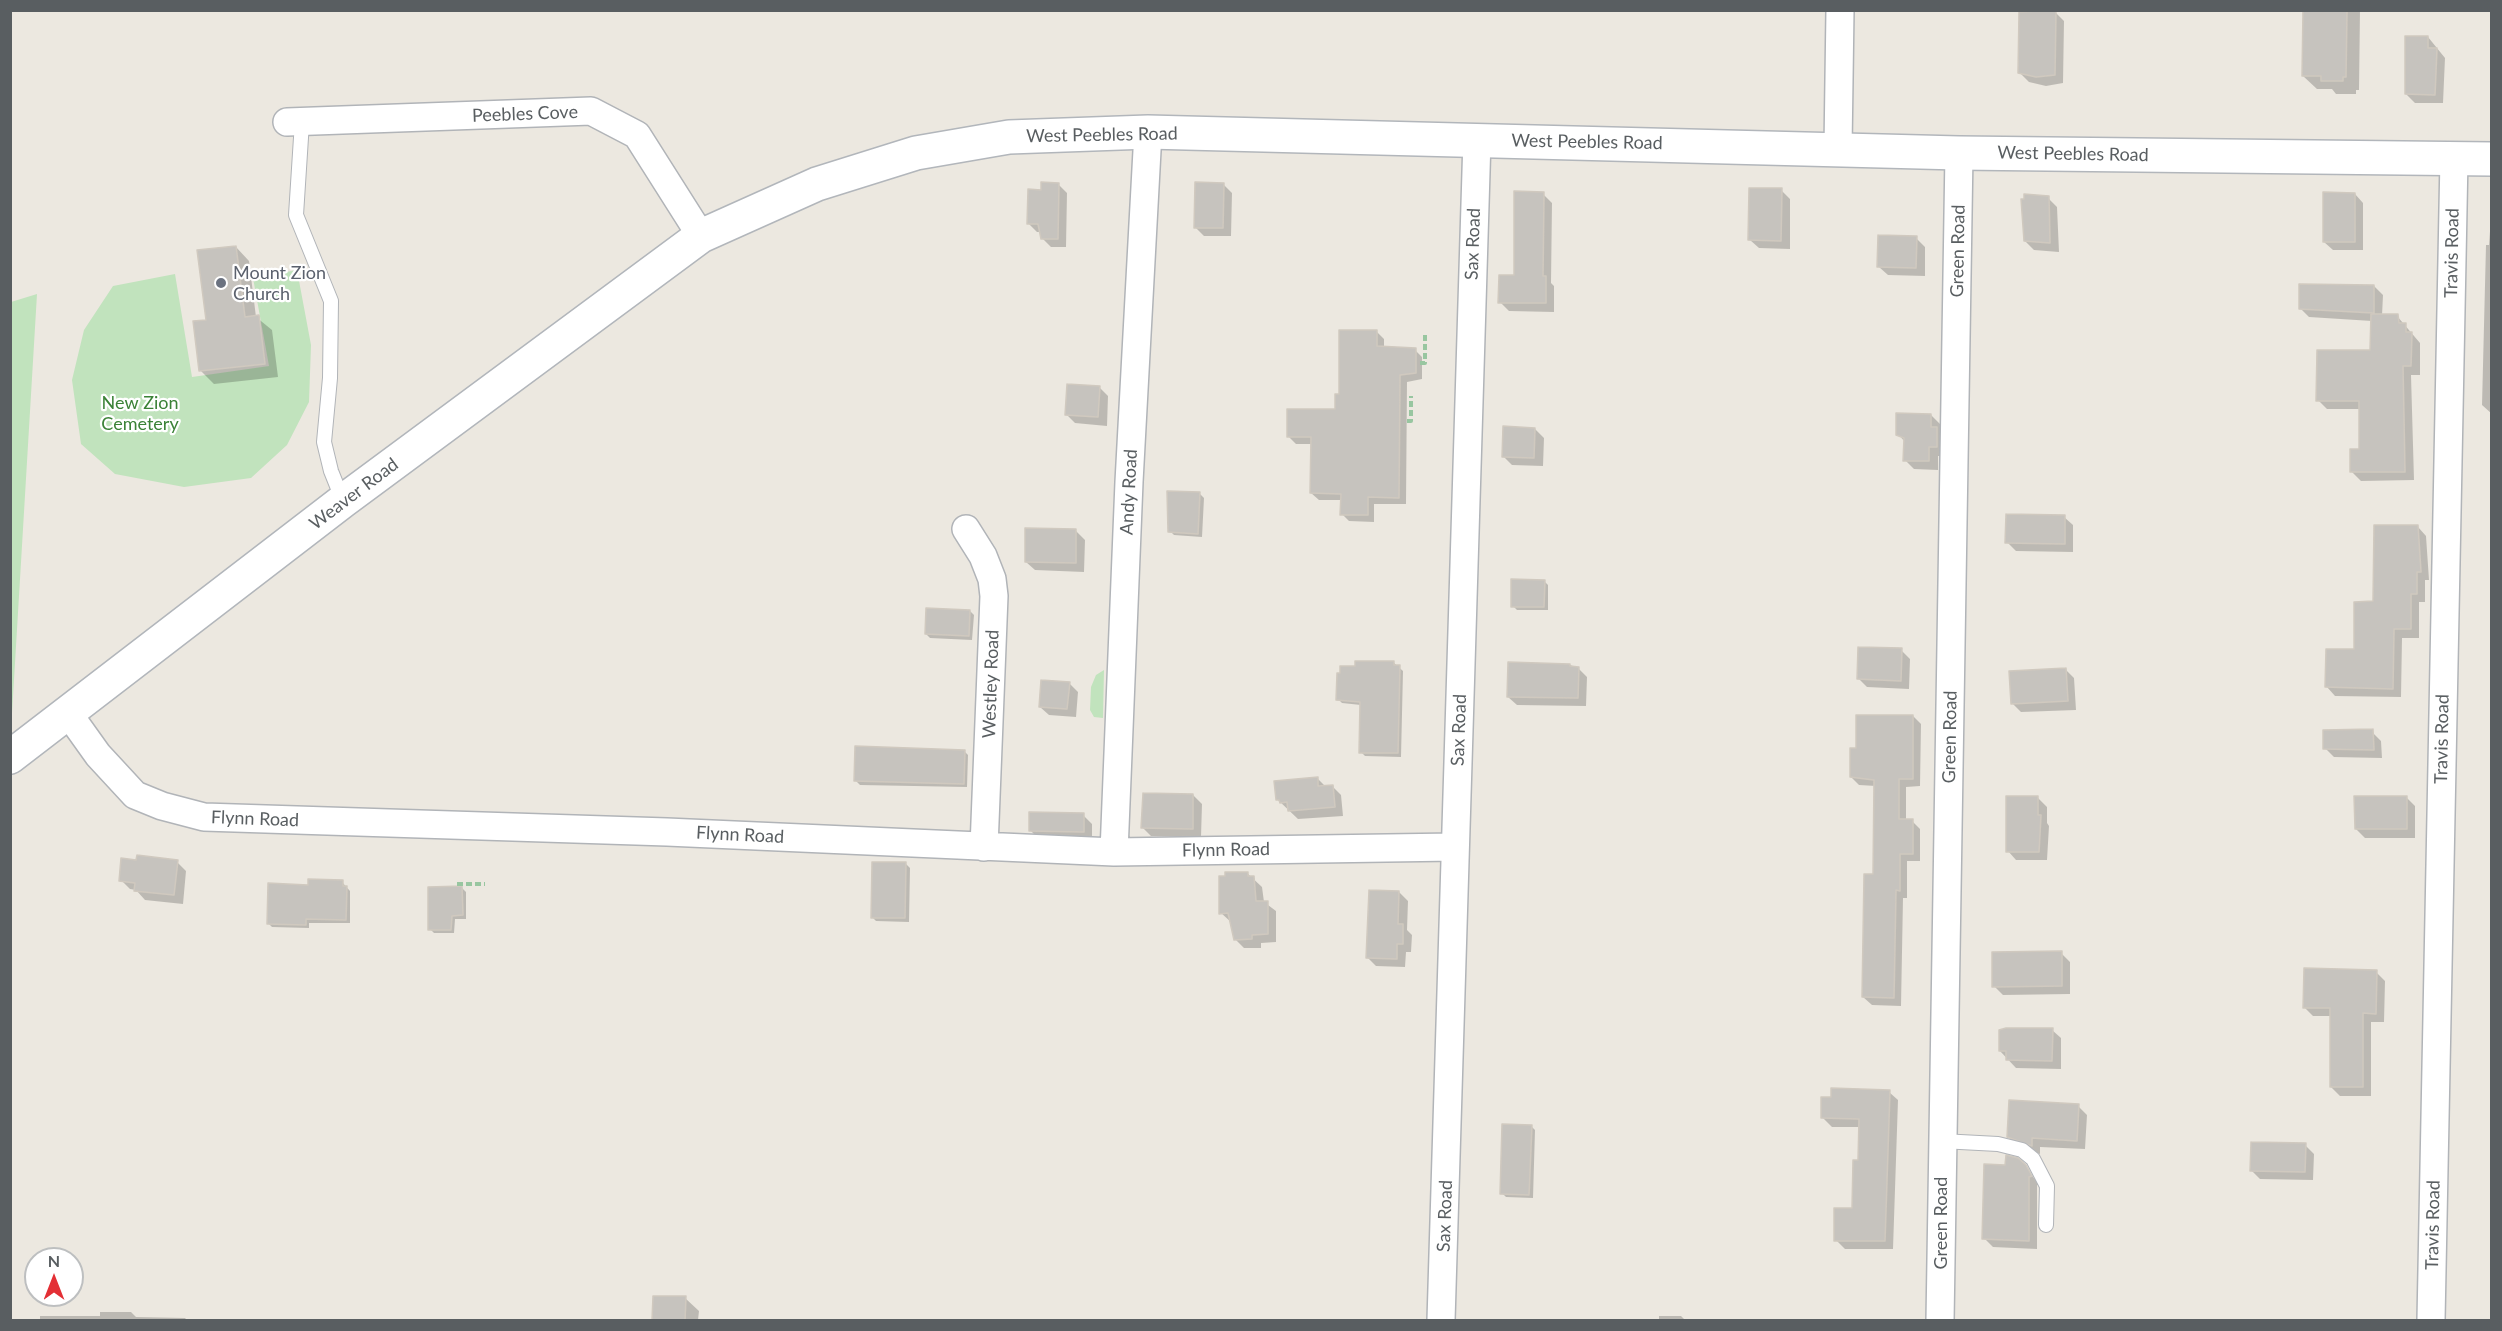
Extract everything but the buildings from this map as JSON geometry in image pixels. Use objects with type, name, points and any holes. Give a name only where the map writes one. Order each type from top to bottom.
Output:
[{"type":"main road","name":"West Peebles Road","points":[[701,236],[817,184],[916,153],[1009,137],[1148,132],[1838,148],[1959,153],[2492,159]]},
{"type":"main road","name":"Weaver Road","points":[[10,757],[343,501],[701,236]]},
{"type":"street","points":[[1838,148],[1840,10]]},
{"type":"street","name":"Peebles Cove","points":[[295,122],[591,111],[637,135],[701,236]]},
{"type":"street","name":"Andy Road","points":[[1114,852],[1129,482],[1148,132]]},
{"type":"street","name":"Sax Road","points":[[1441,1320],[1477,139]]},
{"type":"street","name":"Green Road","points":[[1940,1320],[1941,1141],[1955,517],[1959,153]]},
{"type":"street","name":"Travis Road","points":[[2431,1320],[2454,158]]},
{"type":"street","name":"Westley Road","points":[[966,529],[992,579],[994,596],[984,847]]},
{"type":"street","name":"Flynn Road","points":[[68,713],[98,755],[135,795],[162,806],[204,817],[645,831],[1114,852],[1455,848]]},
{"type":"lane","points":[[295,122],[296,215],[331,301],[330,378],[324,442],[331,471],[343,501]]},
{"type":"lane","points":[[1941,1141],[1998,1144],[2022,1150],[2033,1159],[2047,1186],[2046,1225]]},
{"type":"path","points":[[1420,363],[1425,363],[1425,334]]},
{"type":"path","points":[[1407,421],[1411,421],[1411,396]]},
{"type":"path","points":[[457,884],[485,884]]},
{"type":"green space","name":"New Zion Cemetery","points":[[297,270],[311,345],[309,402],[287,445],[251,478],[184,487],[115,474],[81,444],[72,380],[84,330],[113,286],[175,274],[192,377],[269,366],[253,278]]},
{"type":"green space","points":[[37,294],[11,730],[11,302]]},
{"type":"green space","points":[[1104,670],[1103,718],[1094,717],[1090,710],[1091,687],[1096,675]]},
{"type":"place","name":"Mount Zion Church","points":[[221,283]]}]
